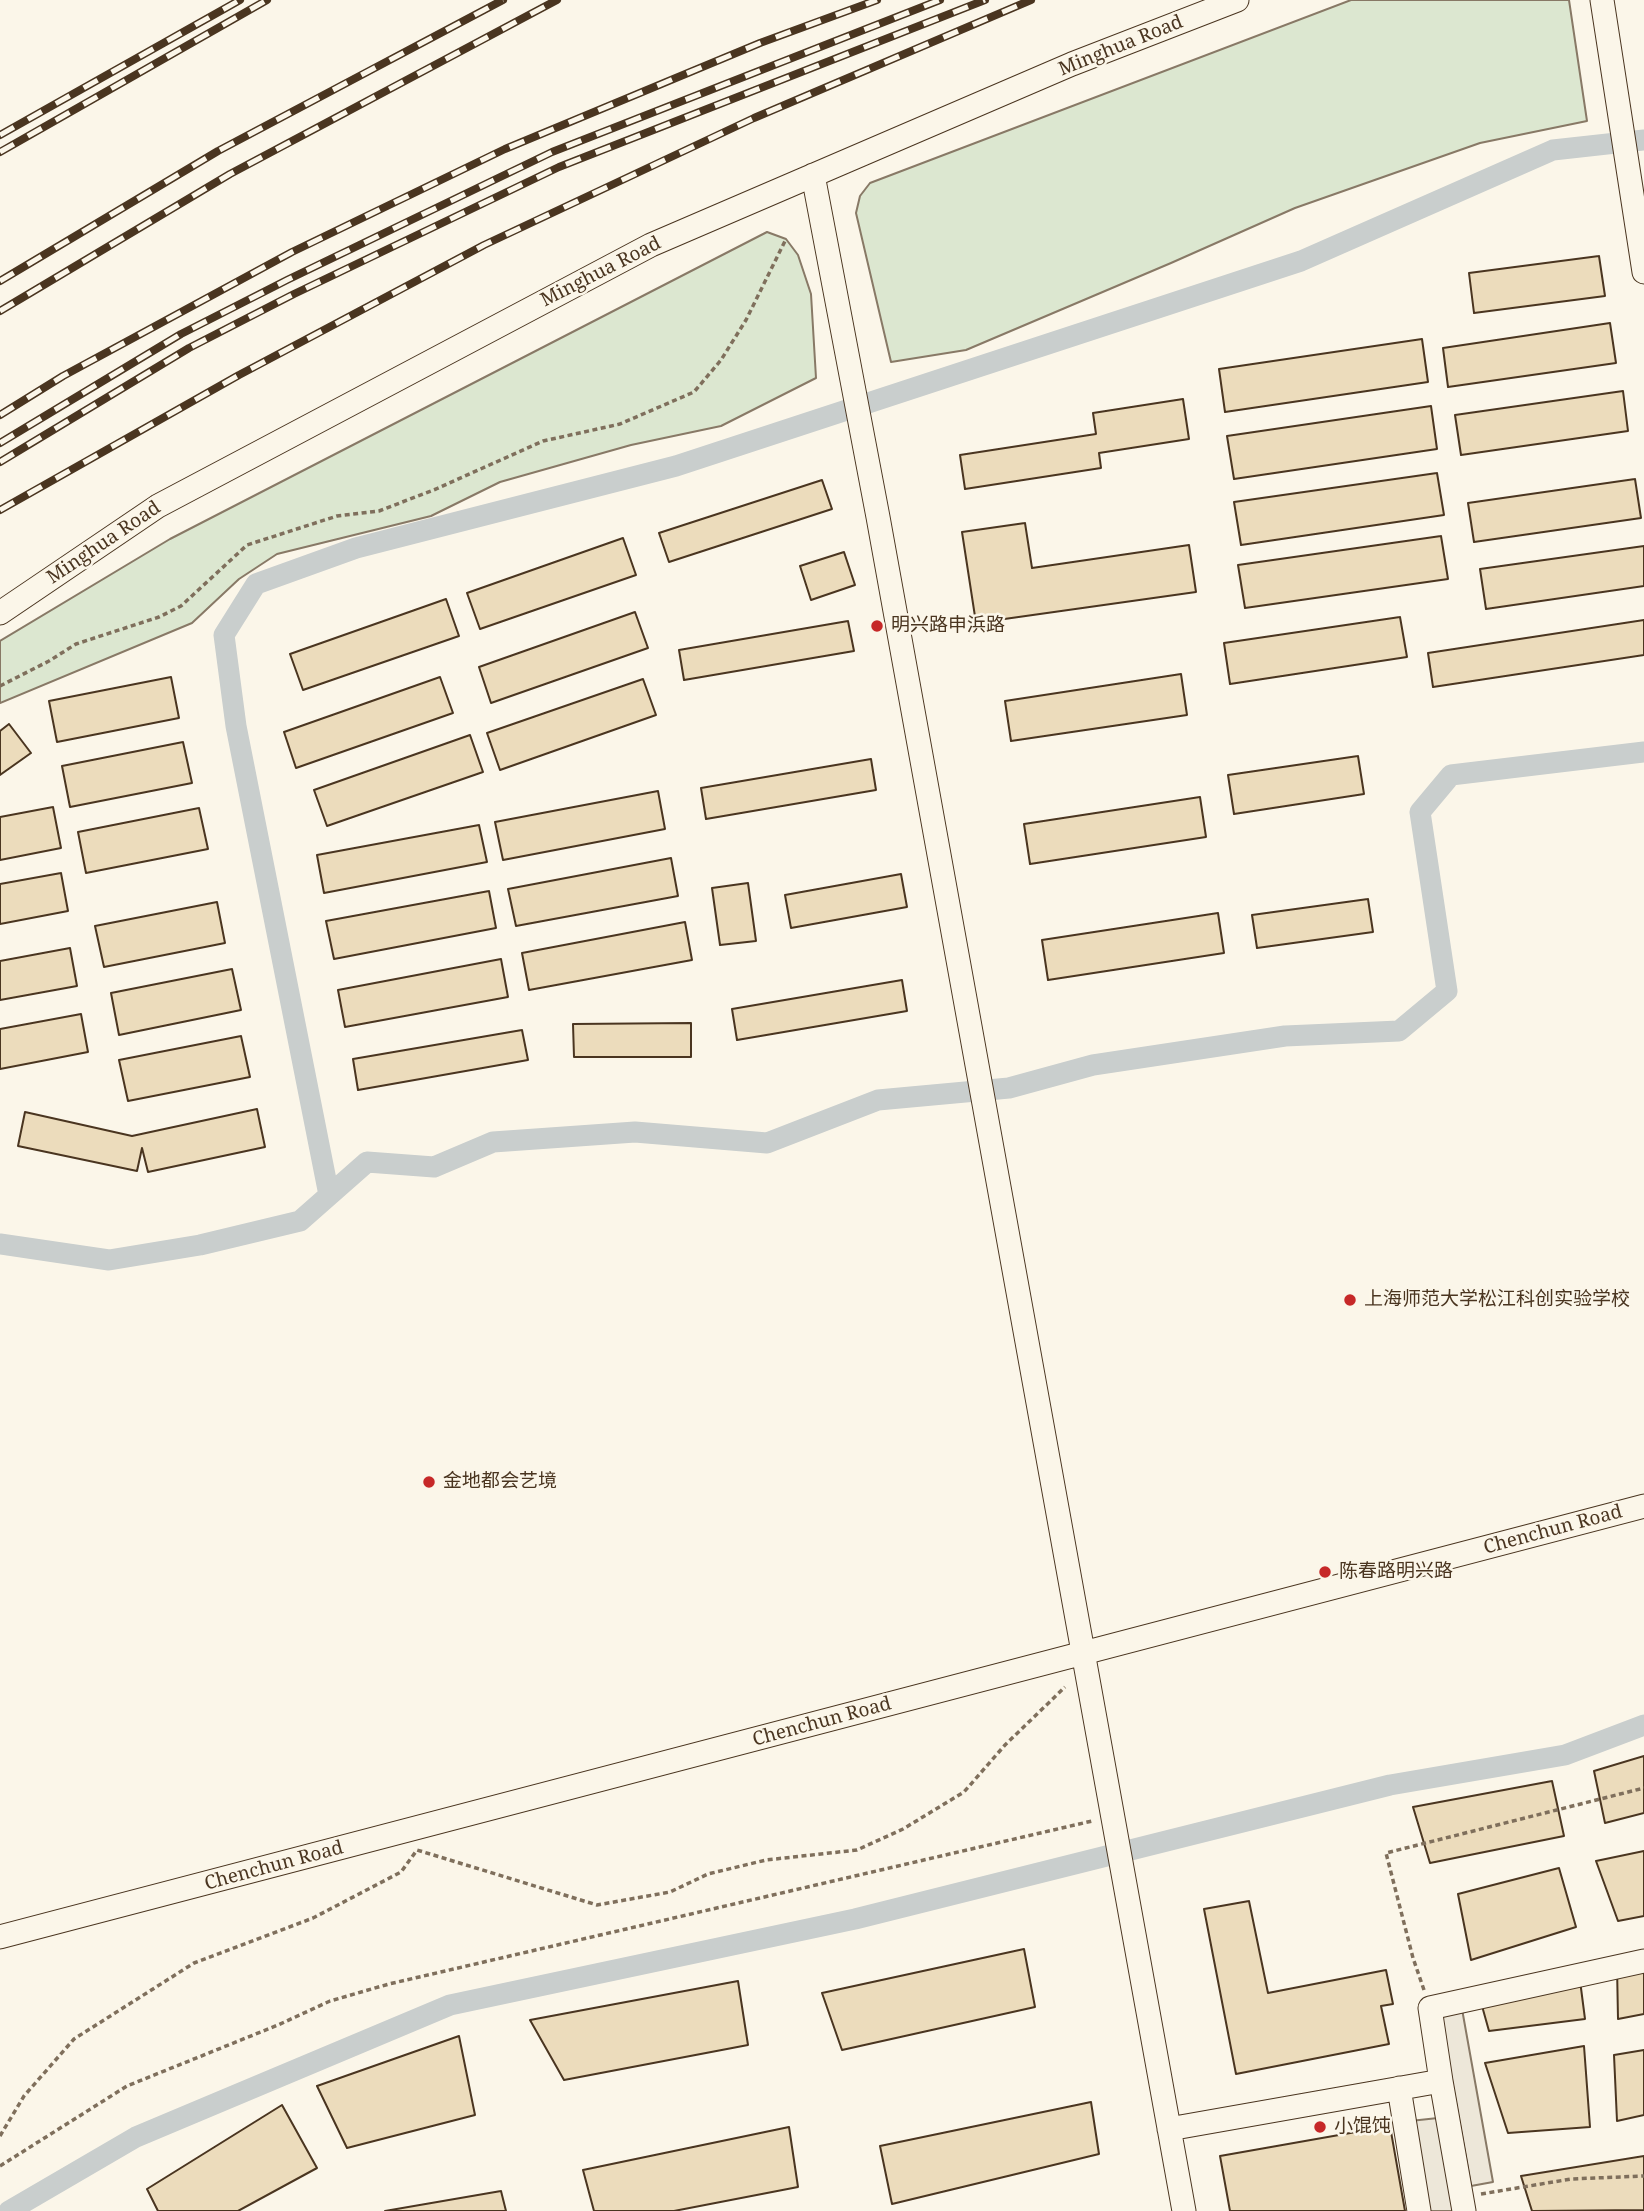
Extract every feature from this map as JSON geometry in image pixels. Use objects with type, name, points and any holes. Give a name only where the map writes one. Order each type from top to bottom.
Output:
[{"type":"street","name":"Minghua Road","points":[[0,613],[170,499],[651,245],[1072,64],[1237,0]]},
{"type":"street","points":[[1602,0],[1644,272]]},
{"type":"street","points":[[813,175],[850,364],[1184,2211]]},
{"type":"street","name":"Chenchun Road","points":[[0,1937],[1644,1506]]},
{"type":"street","points":[[1463,2204],[1430,2008],[1644,1961]]},
{"type":"street","points":[[1169,2129],[1441,2081]]},
{"type":"street","points":[[1399,2088],[1419,2211]]},
{"type":"path","points":[[0,686],[76,644],[159,617],[181,606],[247,545],[337,516],[379,510],[436,489],[542,440],[620,424],[694,392],[721,360],[746,320],[786,239]]},
{"type":"path","points":[[0,2136],[24,2096],[74,2039],[194,1963],[313,1918],[401,1872],[417,1850],[597,1905],[670,1892],[708,1874],[766,1860],[857,1850],[903,1829],[964,1792],[1005,1745],[1065,1686]]},
{"type":"path","points":[[1430,2008],[1413,1958],[1386,1853],[1644,1788]]},
{"type":"path","points":[[0,2166],[127,2086],[330,2001],[389,1984],[1094,1821]]},
{"type":"path","points":[[1463,2204],[1572,2179],[1644,2176]]},
{"type":"green space","points":[[1351,0],[1569,0],[1587,121],[1480,143],[1295,208],[966,350],[891,362],[856,213],[860,196],[870,183]]},
{"type":"green space","points":[[767,232],[786,239],[798,255],[811,294],[816,378],[721,426],[631,445],[500,482],[431,516],[277,554],[239,579],[192,623],[0,703],[0,641],[170,539]]},
{"type":"shaded area","points":[[1462,2009],[1493,2182],[1471,2186],[1440,2014]]},
{"type":"shaded area","points":[[1438,2118],[1455,2211],[1425,2211],[1410,2121]]},
{"type":"building","points":[[1599,256],[1605,296],[1474,313],[1469,273]]},
{"type":"building","points":[[1610,323],[1616,363],[1448,387],[1443,348]]},
{"type":"building","points":[[1422,339],[1428,382],[1225,412],[1219,369]]},
{"type":"building","points":[[1623,391],[1628,431],[1461,455],[1455,415]]},
{"type":"building","points":[[1183,399],[1189,439],[1099,453],[1101,468],[965,489],[960,455],[1096,434],[1093,413]]},
{"type":"building","points":[[1431,406],[1437,449],[1234,479],[1227,436]]},
{"type":"building","points":[[1437,473],[1444,515],[1241,545],[1234,502]]},
{"type":"building","points":[[1635,479],[1641,518],[1474,542],[1468,503]]},
{"type":"building","points":[[822,480],[832,509],[669,562],[659,533]]},
{"type":"building","points":[[1025,523],[1032,568],[1189,545],[1196,592],[976,623],[962,532]]},
{"type":"building","points":[[1441,536],[1448,579],[1245,608],[1238,565]]},
{"type":"building","points":[[623,538],[636,575],[480,629],[467,593]]},
{"type":"building","points":[[1644,546],[1644,586],[1486,609],[1480,569]]},
{"type":"building","points":[[844,552],[855,585],[811,600],[800,566]]},
{"type":"building","points":[[446,599],[459,636],[303,690],[290,654]]},
{"type":"building","points":[[635,612],[648,648],[491,703],[479,667]]},
{"type":"building","points":[[1400,617],[1407,657],[1230,684],[1224,643]]},
{"type":"building","points":[[1644,620],[1644,655],[1433,687],[1428,653]]},
{"type":"building","points":[[848,621],[854,651],[684,680],[679,650]]},
{"type":"building","points":[[1181,674],[1187,715],[1011,741],[1005,701]]},
{"type":"building","points":[[171,677],[179,718],[57,742],[49,701]]},
{"type":"building","points":[[440,677],[453,713],[296,768],[284,732]]},
{"type":"building","points":[[643,679],[656,715],[500,770],[487,733]]},
{"type":"building","points":[[9,724],[31,753],[0,775],[0,731]]},
{"type":"building","points":[[470,735],[483,772],[327,826],[314,790]]},
{"type":"building","points":[[183,742],[192,783],[70,807],[62,766]]},
{"type":"building","points":[[1358,756],[1364,794],[1234,814],[1228,775]]},
{"type":"building","points":[[871,759],[876,790],[706,819],[701,788]]},
{"type":"building","points":[[658,791],[665,829],[503,860],[495,822]]},
{"type":"building","points":[[1200,797],[1206,837],[1030,864],[1024,824]]},
{"type":"building","points":[[53,807],[61,848],[0,860],[0,817]]},
{"type":"building","points":[[199,808],[208,849],[86,873],[78,832]]},
{"type":"building","points":[[479,825],[487,862],[324,893],[317,855]]},
{"type":"building","points":[[671,858],[678,896],[516,926],[508,889]]},
{"type":"building","points":[[61,873],[68,911],[0,924],[0,884]]},
{"type":"building","points":[[901,874],[907,907],[791,928],[785,895]]},
{"type":"building","points":[[748,883],[756,941],[720,945],[712,888]]},
{"type":"building","points":[[489,891],[496,928],[334,959],[326,921]]},
{"type":"building","points":[[1368,899],[1373,932],[1257,948],[1252,915]]},
{"type":"building","points":[[217,902],[225,943],[104,967],[95,926]]},
{"type":"building","points":[[1218,913],[1224,953],[1048,980],[1042,940]]},
{"type":"building","points":[[685,922],[692,960],[529,990],[522,953]]},
{"type":"building","points":[[70,948],[77,986],[0,1000],[0,961]]},
{"type":"building","points":[[501,959],[508,997],[345,1027],[338,990]]},
{"type":"building","points":[[232,969],[241,1010],[119,1035],[111,993]]},
{"type":"building","points":[[902,980],[907,1011],[737,1040],[732,1009]]},
{"type":"building","points":[[81,1014],[88,1052],[0,1069],[0,1029]]},
{"type":"building","points":[[691,1023],[691,1057],[574,1057],[573,1024]]},
{"type":"building","points":[[522,1030],[528,1060],[358,1090],[353,1059]]},
{"type":"building","points":[[241,1036],[250,1077],[128,1101],[119,1060]]},
{"type":"building","points":[[257,1109],[265,1147],[148,1172],[142,1148],[137,1171],[18,1146],[25,1112],[132,1136]]},
{"type":"building","points":[[1644,1756],[1644,1813],[1605,1823],[1594,1771]]},
{"type":"building","points":[[1552,1781],[1564,1836],[1430,1863],[1413,1807]]},
{"type":"building","points":[[1644,1851],[1644,1916],[1618,1921],[1596,1861]]},
{"type":"building","points":[[1559,1868],[1576,1927],[1471,1960],[1458,1894]]},
{"type":"building","points":[[1249,1901],[1268,1993],[1386,1970],[1393,2004],[1381,2006],[1389,2044],[1236,2074],[1204,1909]]},
{"type":"building","points":[[1024,1949],[1035,2007],[842,2050],[822,1993]]},
{"type":"building","points":[[1644,1960],[1644,2014],[1618,2019],[1617,1966]]},
{"type":"building","points":[[1578,1965],[1585,2019],[1489,2031],[1477,1988]]},
{"type":"building","points":[[738,1981],[748,2045],[564,2080],[530,2020]]},
{"type":"building","points":[[459,2036],[475,2115],[347,2148],[317,2086]]},
{"type":"building","points":[[1584,2046],[1590,2127],[1508,2133],[1485,2063]]},
{"type":"building","points":[[1644,2050],[1644,2115],[1617,2121],[1614,2055]]},
{"type":"building","points":[[1091,2102],[1099,2154],[892,2204],[880,2146]]},
{"type":"building","points":[[282,2105],[317,2168],[238,2211],[158,2211],[147,2189]]},
{"type":"building","points":[[1390,2126],[1405,2211],[1230,2211],[1220,2156]]},
{"type":"building","points":[[789,2127],[798,2187],[674,2211],[594,2211],[583,2170]]},
{"type":"building","points":[[1644,2156],[1644,2210],[1532,2211],[1521,2176]]},
{"type":"building","points":[[501,2191],[506,2211],[385,2211]]},
{"type":"waterway","points":[[329,1195],[236,726],[224,635],[256,584],[356,548],[676,466],[1301,261],[1553,150],[1644,140]]},
{"type":"waterway","points":[[0,1244],[109,1260],[200,1245],[300,1221],[367,1162],[434,1167],[493,1142],[635,1132],[767,1143],[878,1100],[1009,1088],[1093,1065],[1285,1036],[1399,1031],[1447,991],[1420,812],[1451,775],[1644,752]]},
{"type":"waterway","points":[[9,2211],[136,2137],[450,2005],[855,1919],[1390,1785],[1565,1755],[1644,1725]]},
{"type":"railway","points":[[0,135],[240,0]]},
{"type":"railway","points":[[0,152],[267,0]]},
{"type":"railway","points":[[0,281],[218,151],[503,0]]},
{"type":"railway","points":[[0,311],[230,174],[557,0]]},
{"type":"railway","points":[[0,415],[63,376],[292,252],[505,149],[760,43],[877,0]]},
{"type":"railway","points":[[0,443],[181,334],[552,152],[940,0]]},
{"type":"railway","points":[[0,462],[189,348],[294,294],[559,167],[985,0]]},
{"type":"railway","points":[[0,510],[239,375],[484,245],[754,118],[1031,0]]},
{"type":"place","name":"明兴路申浜路","points":[[877,626]]},
{"type":"place","name":"上海师范大学松江科创实验学校","points":[[1350,1300]]},
{"type":"place","name":"金地都会艺境","points":[[429,1482]]},
{"type":"place","name":"陈春路明兴路","points":[[1325,1572]]},
{"type":"place","name":"小馄饨","points":[[1320,2127]]}]
